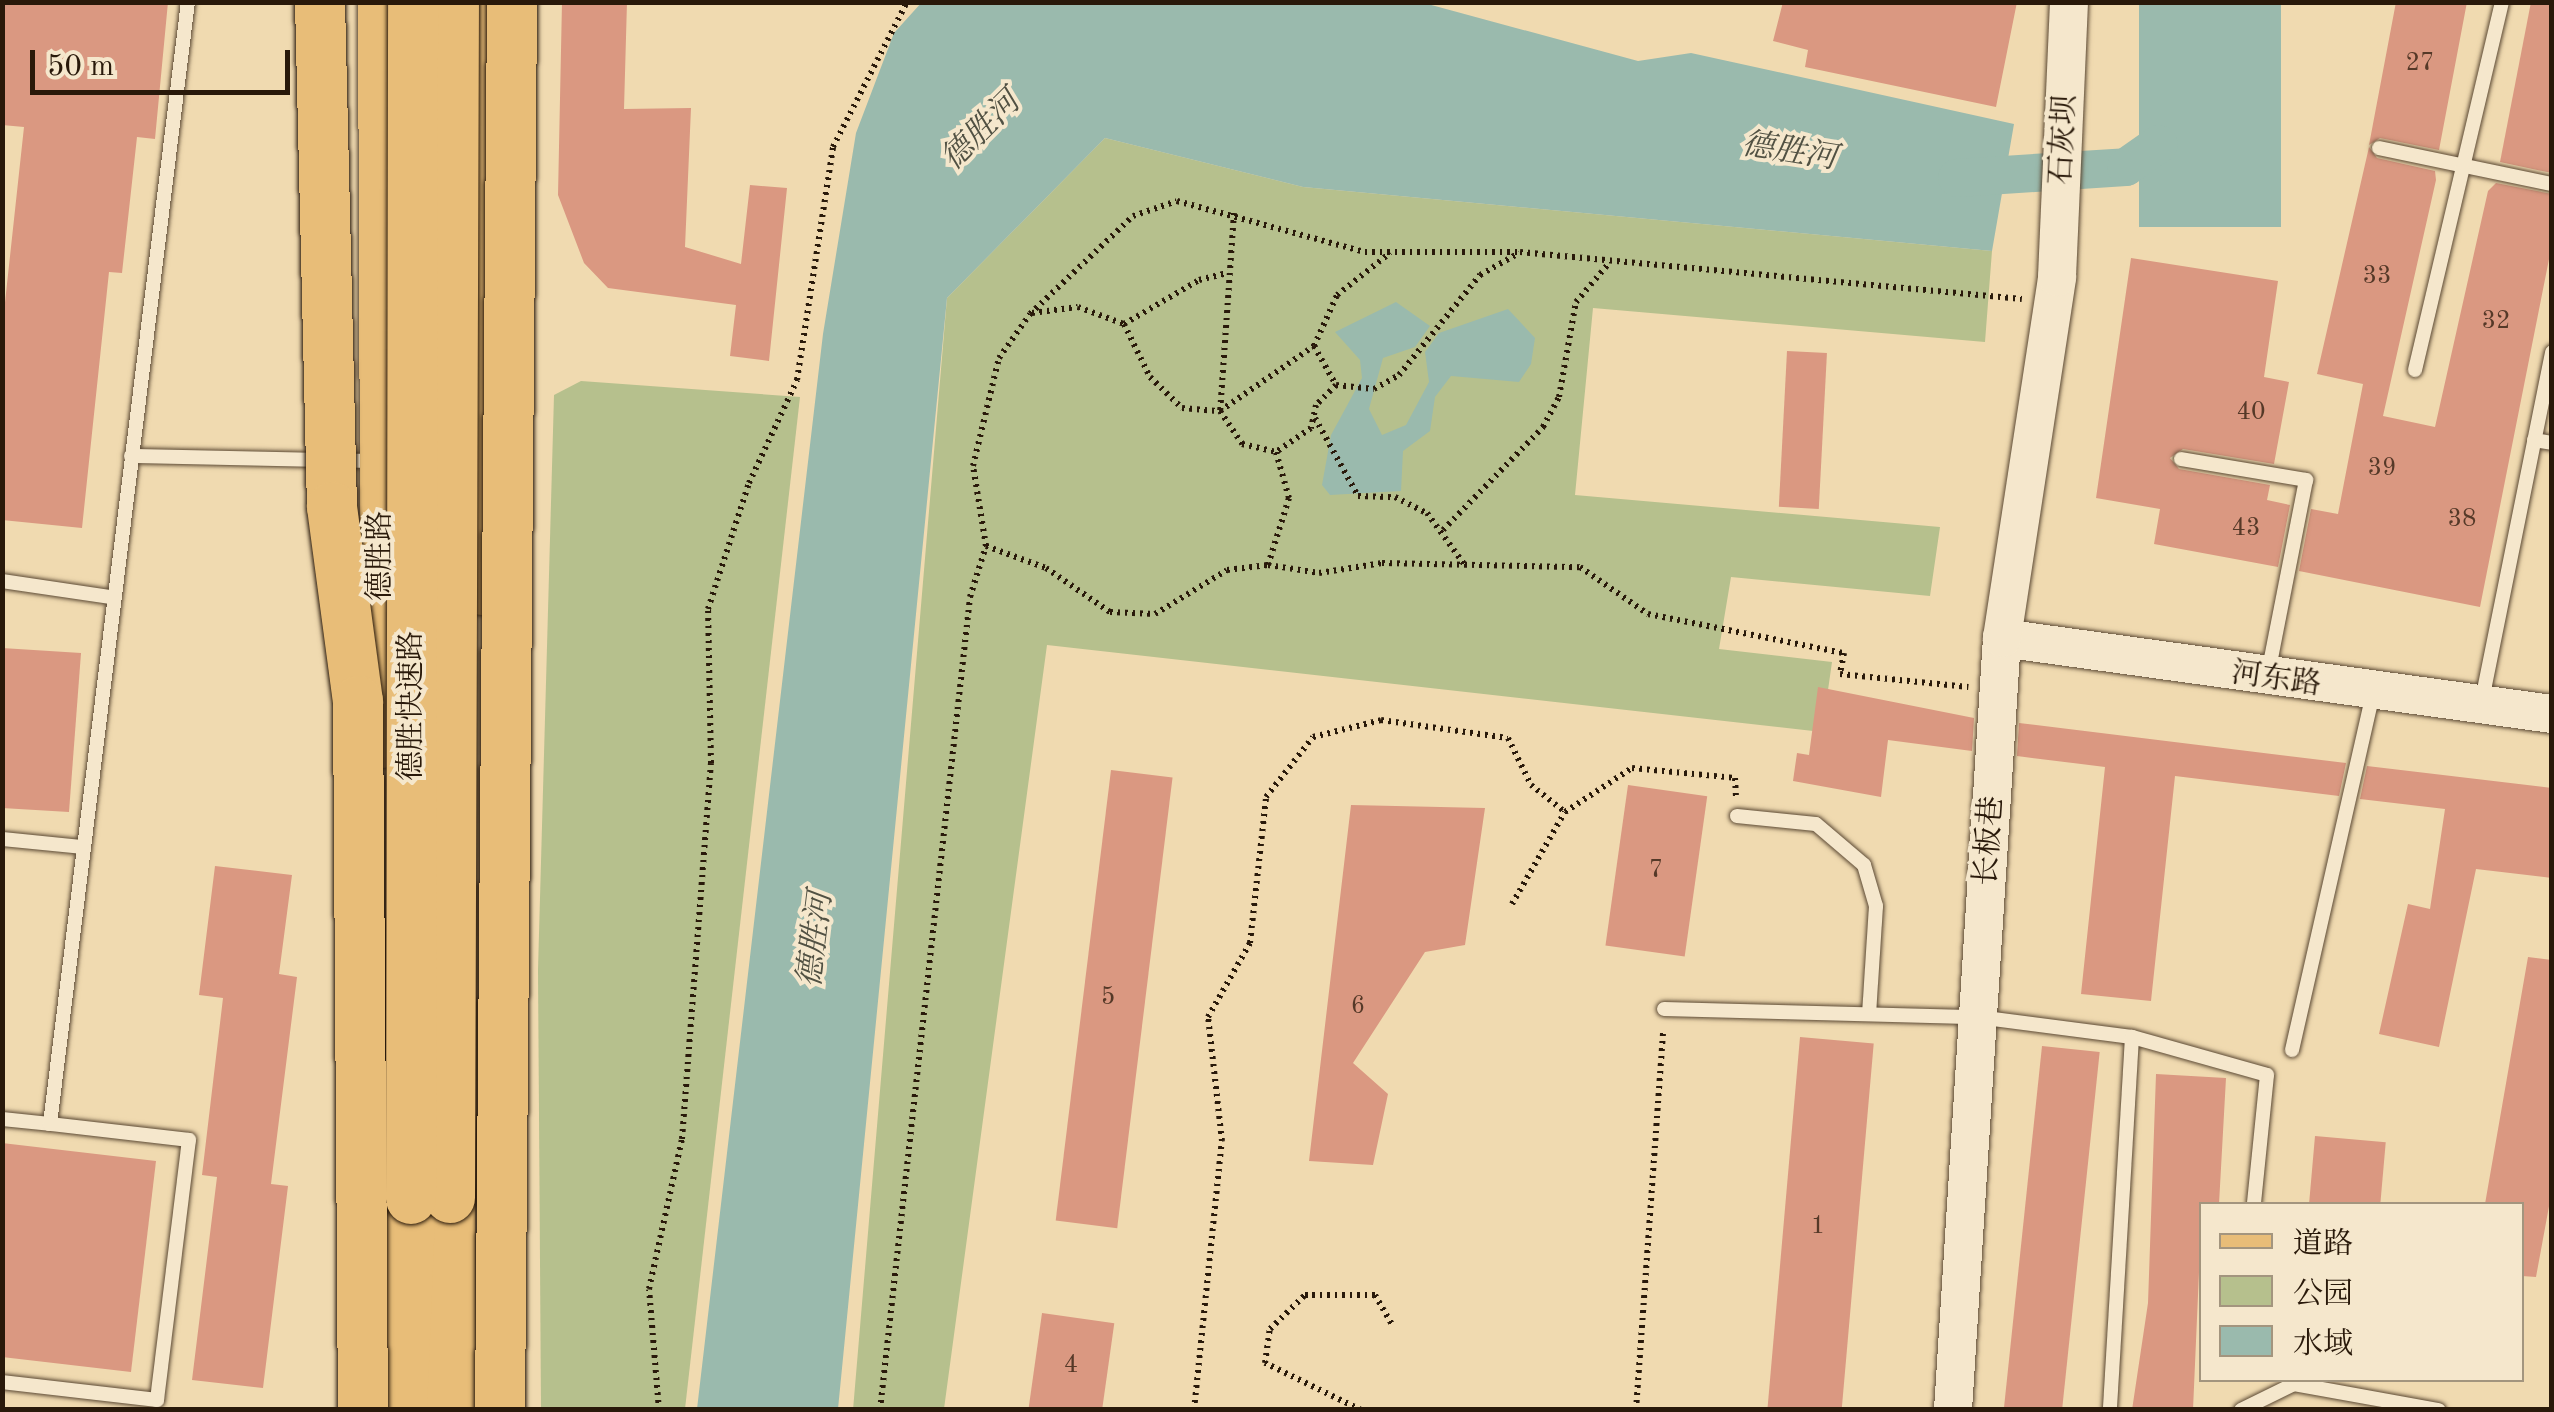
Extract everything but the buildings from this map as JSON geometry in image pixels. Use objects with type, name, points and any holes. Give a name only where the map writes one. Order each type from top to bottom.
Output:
[{"type":"highway","points":[[320,2],[332,507],[358,701]]},
{"type":"highway","points":[[342,2],[358,701],[363,1410]]},
{"type":"highway","name":"德胜快速路","points":[[402,1410],[411,1198],[412,2]]},
{"type":"highway","name":"德胜快速路","points":[[451,1410],[454,2]]},
{"type":"highway","points":[[500,1410],[512,2]]},
{"type":"highway","points":[[507,772],[542,390],[546,2]]},
{"type":"main road","name":"德胜路","points":[[378,2],[382,1410]]},
{"type":"main road","points":[[483,2],[483,1410]]},
{"type":"street","name":"石灰坝","points":[[2055,289],[2069,2]]},
{"type":"street","name":"长板巷","points":[[1953,1410],[2002,638],[2055,289]]},
{"type":"street","name":"河东路","points":[[2002,638],[2373,694],[2552,714]]},
{"type":"lane","points":[[50,1124],[111,597],[188,2]]},
{"type":"lane","points":[[2416,370],[2467,166],[2502,2]]},
{"type":"lane","points":[[2379,148],[2552,184]]},
{"type":"lane","points":[[2481,706],[2552,352]]},
{"type":"lane","points":[[2534,440],[2552,443]]},
{"type":"lane","points":[[131,456],[381,462]]},
{"type":"lane","points":[[2181,460],[2306,480],[2267,679]]},
{"type":"lane","points":[[2,581],[111,597]]},
{"type":"lane","points":[[2292,1050],[2373,694]]},
{"type":"lane","points":[[1737,816],[1816,824],[1864,864],[1876,906],[1869,1014]]},
{"type":"lane","points":[[2,839],[82,847]]},
{"type":"lane","points":[[1664,1009],[1978,1017],[2132,1037],[2266,1075],[2254,1202]]},
{"type":"lane","points":[[2110,1410],[2132,1037]]},
{"type":"lane","points":[[2,1119],[189,1140],[157,1400],[2,1382]]},
{"type":"lane","points":[[2241,1410],[2294,1384],[2439,1410]]},
{"type":"path","points":[[659,1410],[649,1289],[682,1139],[712,764],[708,609],[749,483],[796,380],[833,147],[907,2]]},
{"type":"path","points":[[880,1410],[968,616],[986,546],[973,466],[982,408],[999,358],[1030,314],[1133,216],[1177,201],[1391,252],[1520,252],[2055,289]]},
{"type":"path","points":[[1234,213],[1220,411],[1242,444],[1276,452]]},
{"type":"path","points":[[1030,314],[1078,308],[1124,324],[1163,394],[1182,408],[1220,411],[1314,346],[1336,295],[1391,252]]},
{"type":"path","points":[[1336,385],[1374,389],[1399,375],[1480,276],[1520,252]]},
{"type":"path","points":[[1443,530],[1543,427],[1559,397],[1576,302],[1612,260]]},
{"type":"path","points":[[1124,324],[1199,280],[1228,273]]},
{"type":"path","points":[[1314,346],[1336,385]]},
{"type":"path","points":[[1276,452],[1315,418],[1336,385]]},
{"type":"path","points":[[1315,418],[1358,496],[1395,497],[1443,530],[1464,565]]},
{"type":"path","points":[[1268,565],[1289,498],[1276,452]]},
{"type":"path","points":[[986,546],[1046,568],[1110,612],[1155,614],[1227,570],[1268,565],[1319,573],[1464,565],[1580,567],[1648,614],[1734,638],[1844,653],[1840,674],[2001,690]]},
{"type":"path","points":[[1194,1410],[1222,1141],[1208,1017],[1250,943],[1266,797],[1313,737],[1381,720],[1508,738],[1531,785],[1565,812]]},
{"type":"path","points":[[1512,904],[1565,812],[1632,768],[1735,778],[1737,816]]},
{"type":"path","points":[[1636,1410],[1664,1009]]},
{"type":"path","points":[[1361,1410],[1265,1363],[1270,1329],[1305,1294],[1374,1295],[1392,1324]]},
{"type":"green space","points":[[1105,138],[1303,187],[1992,251],[1985,342],[1593,308],[1575,495],[1940,527],[1930,596],[1731,577],[1719,649],[1832,662],[1822,732],[1047,645],[944,1409],[853,1410],[947,298]]},
{"type":"green space","points":[[581,381],[800,397],[685,1409],[541,1409],[538,970],[554,395]]},
{"type":"water","points":[[922,2],[1424,3],[1638,61],[1691,53],[2014,124],[1992,251],[1303,187],[1105,138],[947,298],[838,1409],[697,1409],[823,334],[856,133],[894,33]]},
{"type":"water","points":[[2139,3],[2281,3],[2281,227],[2139,227]]},
{"type":"water","points":[[1396,302],[1430,326],[1415,347],[1383,358],[1369,409],[1382,435],[1406,425],[1429,382],[1425,352],[1439,333],[1508,309],[1535,338],[1531,364],[1519,382],[1451,376],[1435,397],[1430,431],[1403,451],[1401,491],[1330,495],[1322,485],[1331,435],[1362,378],[1360,360],[1335,332]]},
{"type":"waterway","name":"德胜河","points":[[1957,178],[2126,167],[2159,144]]}]
